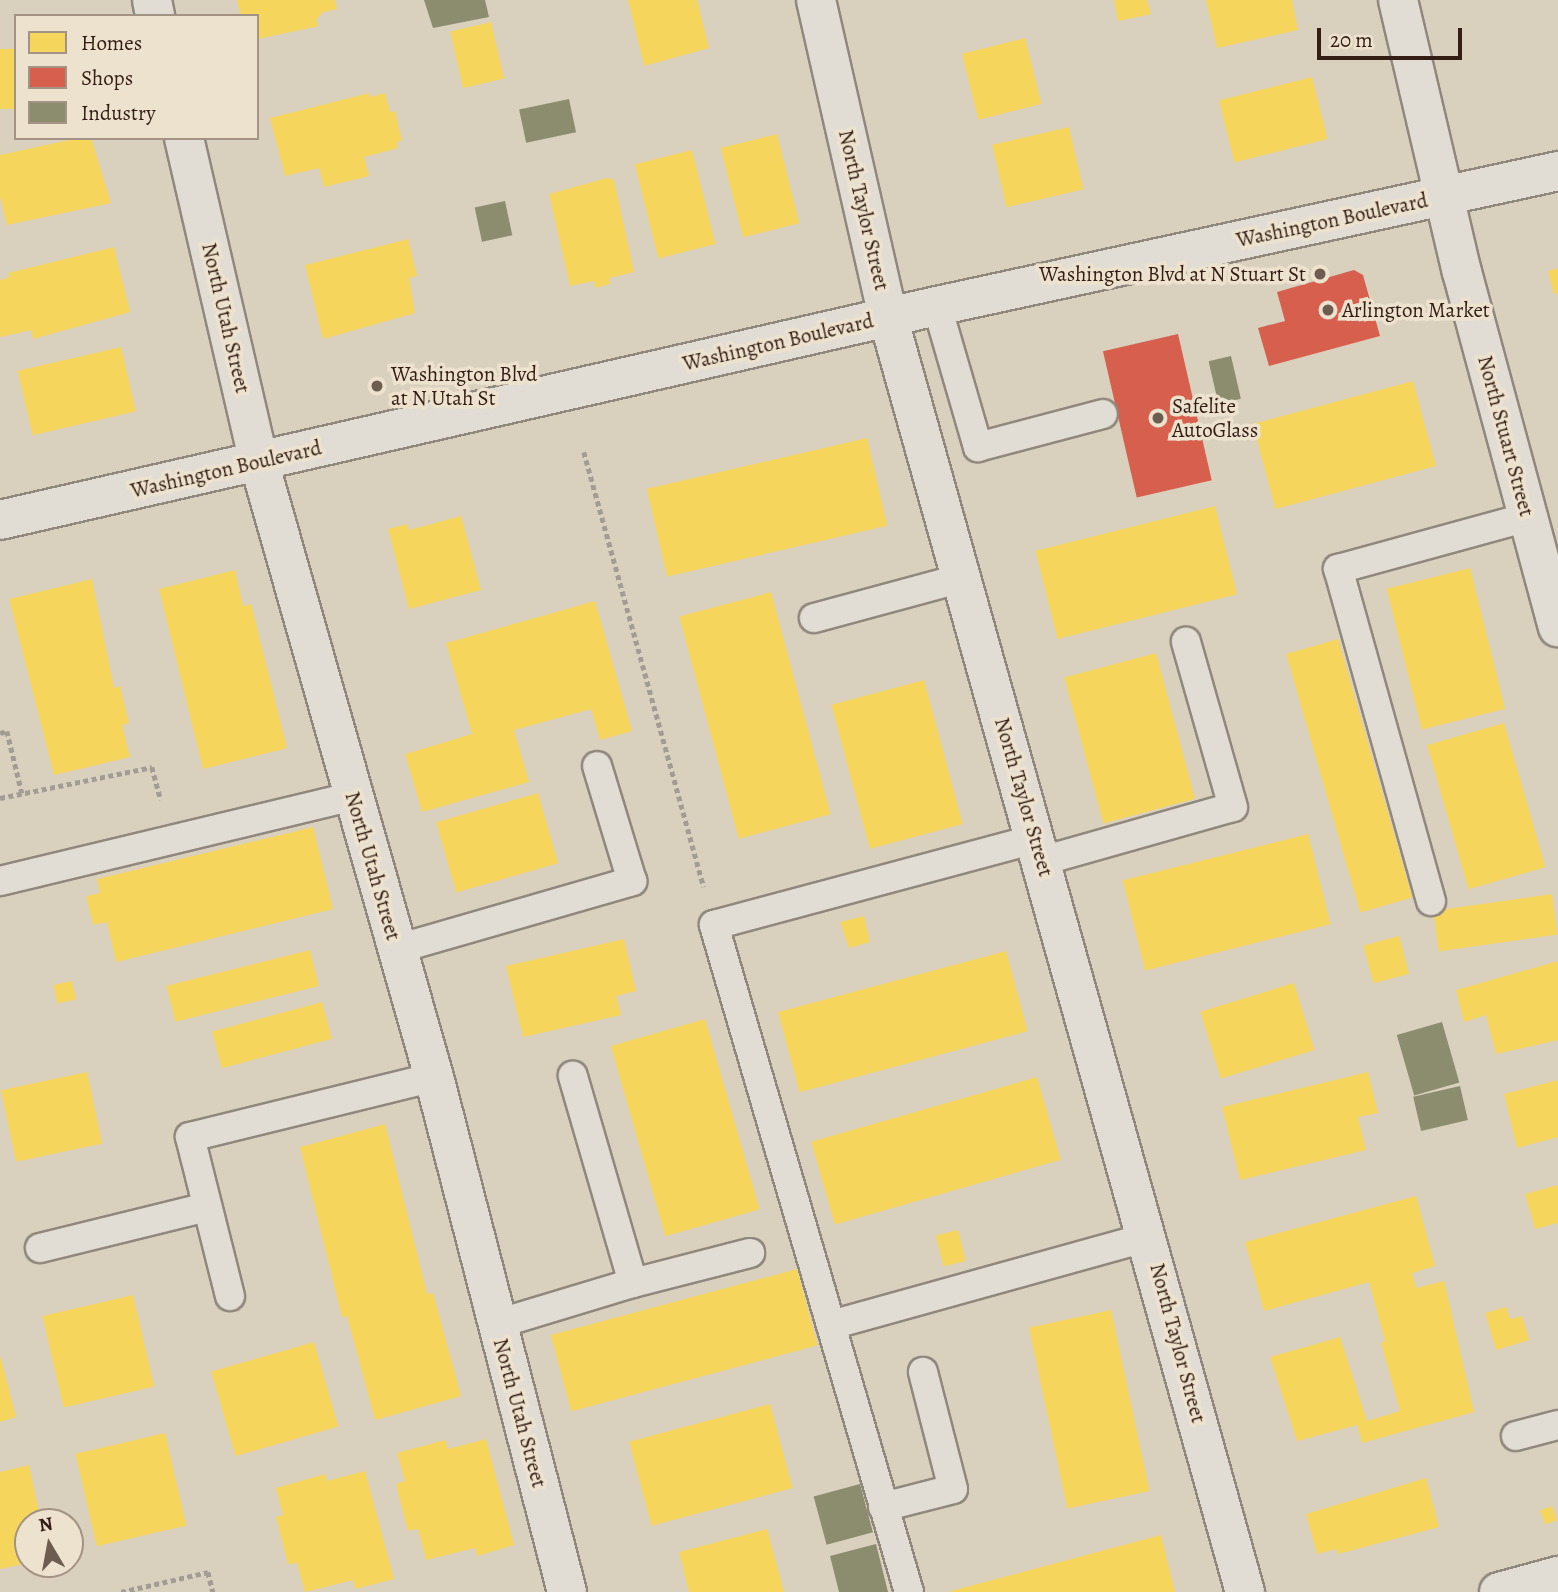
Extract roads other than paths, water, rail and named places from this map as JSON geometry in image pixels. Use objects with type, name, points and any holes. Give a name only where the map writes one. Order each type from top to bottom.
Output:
[{"type":"street","name":"North Taylor Street","points":[[816,0],[888,317],[1149,1237],[1245,1592]]},
{"type":"street","name":"North Stuart Street","points":[[1398,0],[1443,195],[1558,627]]},
{"type":"street","name":"North Utah Street","points":[[184,140],[259,462],[434,1077],[566,1592]]},
{"type":"street","name":"Washington Boulevard","points":[[0,520],[937,306],[1558,171]]},
{"type":"street","points":[[1499,1592],[1558,1576]]},
{"type":"lane","points":[[937,306],[978,447],[1103,414]]},
{"type":"lane","points":[[1432,901],[1338,569],[1528,517]]},
{"type":"lane","points":[[814,618],[962,578]]},
{"type":"lane","points":[[909,1592],[714,925],[1233,807],[1186,642]]},
{"type":"lane","points":[[397,949],[632,881],[597,766]]},
{"type":"lane","points":[[0,881],[354,796]]},
{"type":"lane","points":[[573,1076],[633,1283]]},
{"type":"lane","points":[[230,1296],[190,1138],[434,1077]]},
{"type":"lane","points":[[40,1248],[208,1207]]},
{"type":"lane","points":[[831,1325],[1149,1237]]},
{"type":"lane","points":[[497,1324],[633,1283],[750,1253]]},
{"type":"lane","points":[[883,1507],[953,1489],[923,1372]]},
{"type":"lane","points":[[1516,1436],[1558,1425]]},
{"type":"place","name":"Washington Blvd at N Stuart St","points":[[1320,274]]},
{"type":"place","name":"Arlington Market","points":[[1328,310]]},
{"type":"place","name":"Washington Blvd at N Utah St","points":[[377,386]]},
{"type":"place","name":"Safelite AutoGlass","points":[[1158,418]]}]
